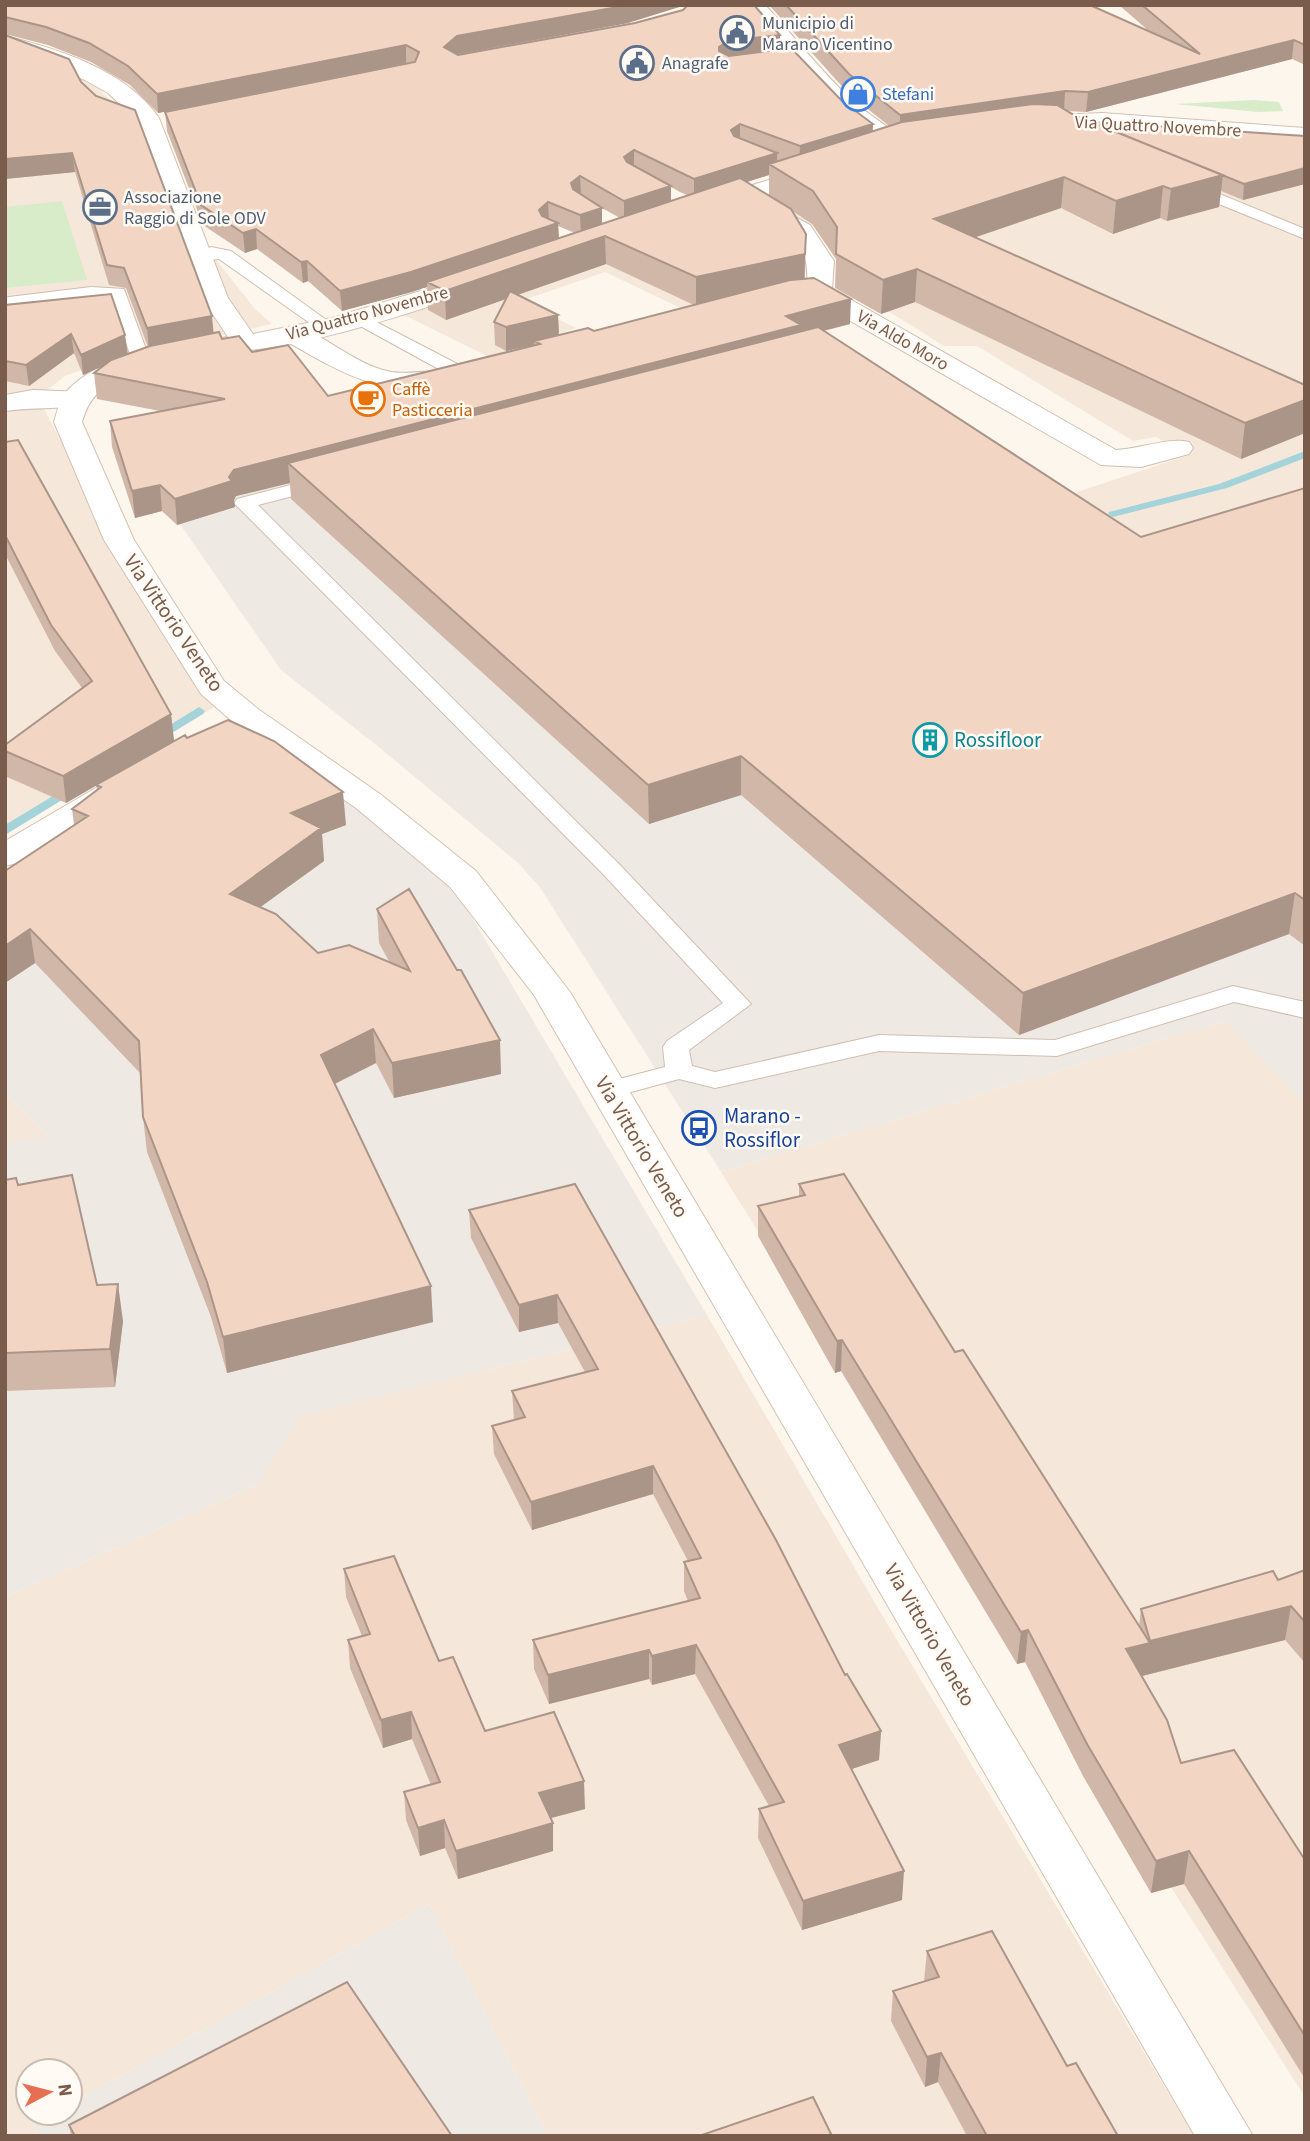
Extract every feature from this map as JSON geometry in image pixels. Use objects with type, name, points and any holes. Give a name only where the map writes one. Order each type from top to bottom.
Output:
[{"type":"street","points":[[734,6],[740,5]]},
{"type":"street","points":[[753,5],[790,60],[877,135],[896,145]]},
{"type":"street","points":[[5,42],[57,57],[114,86],[149,116],[143,122]]},
{"type":"street","points":[[143,122],[177,119]]},
{"type":"street","points":[[5,403],[33,398],[76,398],[103,377],[142,363],[177,353],[244,341],[215,298],[152,135],[143,122]]},
{"type":"street","name":"Via Quattro Novembre","points":[[1016,126],[1061,129],[1119,122],[1305,135]]},
{"type":"street","points":[[871,155],[896,145],[922,140]]},
{"type":"street","points":[[685,214],[845,163]]},
{"type":"street","points":[[746,195],[801,230],[821,261],[819,292],[779,297]]},
{"type":"street","name":"Via Quattro Novembre","points":[[244,341],[295,335],[327,327],[498,275]]},
{"type":"street","name":"Via Aldo Moro","points":[[819,292],[1111,458],[1141,458],[1179,448]]},
{"type":"street","points":[[295,335],[366,376],[386,382],[415,384],[489,368]]},
{"type":"street","name":"Via Vittorio Veneto","points":[[76,398],[68,422],[119,540],[212,687],[231,724],[368,801],[463,879],[551,992],[1224,2136]]},
{"type":"street","points":[[5,856],[144,774]]},
{"type":"lane","points":[[78,68],[84,92]]},
{"type":"lane","points":[[779,166],[805,176]]},
{"type":"lane","points":[[1178,182],[1303,234]]},
{"type":"lane","points":[[201,256],[211,252],[225,255],[327,327]]},
{"type":"lane","points":[[9,302],[92,292],[118,293],[142,363]]},
{"type":"lane","points":[[359,318],[462,374]]},
{"type":"lane","points":[[352,475],[244,503],[612,870],[738,1004],[677,1047],[679,1071]]},
{"type":"lane","points":[[609,1090],[679,1071],[715,1080],[879,1043],[1057,1048],[1233,994],[1305,1010]]},
{"type":"shaded area","points":[[5,46],[43,57],[99,89],[136,127],[194,232],[255,309],[272,324],[97,364],[65,376],[46,391],[43,407],[98,511],[226,700],[5,832]]},
{"type":"shaded area","points":[[1305,140],[1305,491],[1140,537],[1071,494],[1189,455],[1156,437],[1133,441],[977,346],[944,346],[875,303],[852,246],[758,197],[885,158]]},
{"type":"shaded area","points":[[640,233],[782,260],[691,313],[605,272],[521,301],[576,328],[489,357],[404,315]]},
{"type":"shaded area","name":"Rossifloor","points":[[815,341],[1123,543],[1305,491],[1305,1104],[1225,1021],[721,1172],[539,886],[517,862],[281,670],[164,501]]},
{"type":"shaded area","points":[[315,771],[447,885],[464,904],[707,1315],[301,1416],[259,1484],[5,1597],[5,1143],[47,1136],[5,1094],[5,894]]},
{"type":"shaded area","points":[[1225,1021],[1305,1104],[1305,2097],[955,1549],[721,1172]]},
{"type":"shaded area","points":[[5,1094],[48,1137],[5,1143]]},
{"type":"shaded area","points":[[707,1315],[885,1620],[1194,2136],[548,2136],[429,1904],[84,2096],[84,2057],[14,2057],[14,2127],[35,2127],[38,2136],[5,2136],[5,1597],[259,1484],[300,1416]]},
{"type":"shaded area","points":[[429,1904],[548,2136],[38,2136],[35,2127],[84,2127],[84,2096]]},
{"type":"green space","points":[[1254,100],[1279,102],[1283,111],[1259,112],[1175,104]]},
{"type":"green space","points":[[62,201],[87,280],[5,288],[5,207]]},
{"type":"building","points":[[5,5],[629,5],[457,36],[444,47],[458,55],[635,23],[683,10],[688,5],[754,5],[780,35],[728,41],[719,47],[719,51],[729,56],[791,48],[842,101],[873,124],[800,146],[740,124],[731,130],[734,136],[777,153],[694,179],[634,150],[624,157],[627,162],[671,186],[624,201],[580,176],[571,183],[573,189],[602,208],[580,215],[548,202],[539,210],[542,216],[558,223],[411,272],[340,291],[307,261],[301,262],[256,229],[243,233],[201,205],[165,112],[415,62],[419,52],[406,45],[157,94],[128,66],[89,43],[46,27],[5,17]]},
{"type":"building","points":[[786,5],[1090,5],[1200,54],[1142,5],[1305,5],[1305,45],[1294,40],[1088,92],[1065,91],[900,115],[849,74]]},
{"type":"building","points":[[5,35],[69,59],[81,82],[96,96],[135,110],[212,316],[147,328],[124,268],[107,265],[72,153],[5,159]]},
{"type":"building","points":[[1033,104],[1057,105],[1074,115],[1223,175],[1171,189],[1163,186],[1116,201],[1064,177],[934,219],[1305,385],[1305,400],[1245,423],[917,269],[883,280],[836,254],[837,227],[813,191],[769,164],[902,122]]},
{"type":"building","points":[[1092,122],[1305,136],[1305,168],[1244,184]]},
{"type":"building","points":[[740,178],[791,209],[806,234],[805,254],[696,277],[605,236],[445,291],[427,282]]},
{"type":"building","points":[[814,278],[851,299],[786,316],[801,325],[234,470],[229,477],[232,481],[175,499],[160,485],[132,491],[110,421],[225,399],[94,373],[111,360],[150,346],[219,332],[222,339],[239,336],[252,352],[288,345],[328,396],[540,344],[534,341],[588,328],[594,331],[790,280]]},
{"type":"building","points":[[510,291],[558,315],[506,327],[494,322]]},
{"type":"building","points":[[111,294],[125,335],[81,355],[71,334],[26,365],[5,361],[5,305]]},
{"type":"building","name":"Rossifloor","points":[[818,327],[1141,537],[1305,488],[1305,900],[1295,893],[1023,993],[741,756],[648,785],[288,463]]},
{"type":"building","points":[[18,440],[171,714],[63,776],[5,751],[5,745],[92,681],[51,625],[5,535],[5,442]]},
{"type":"building","points":[[228,720],[274,741],[343,792],[291,813],[321,828],[230,894],[276,914],[318,953],[349,945],[410,971],[377,909],[409,889],[457,970],[461,970],[500,1040],[392,1063],[373,1029],[321,1055],[431,1286],[223,1337],[207,1282],[143,1117],[139,1041],[30,929],[5,946],[5,871],[88,816],[72,809],[101,787],[96,785],[185,735],[187,738]]},
{"type":"building","points":[[844,1174],[955,1352],[963,1350],[1150,1643],[1126,1649],[1167,1720],[1181,1763],[1234,1750],[1305,1860],[1305,2036],[1189,1851],[1156,1861],[1087,1744],[1028,1630],[1021,1632],[842,1340],[837,1341],[758,1206],[805,1195],[799,1184]]},
{"type":"building","points":[[72,1175],[97,1285],[118,1284],[110,1349],[5,1353],[5,1180],[16,1178],[18,1185]]},
{"type":"building","points":[[575,1184],[776,1540],[845,1675],[847,1674],[881,1731],[839,1745],[904,1871],[803,1901],[759,1809],[784,1802],[696,1645],[652,1656],[649,1650],[548,1675],[533,1640],[700,1598],[684,1562],[701,1558],[653,1466],[531,1502],[492,1426],[525,1417],[512,1391],[598,1369],[557,1295],[519,1305],[469,1210]]},
{"type":"building","points":[[394,1556],[439,1661],[453,1657],[485,1731],[554,1712],[584,1781],[539,1793],[553,1823],[456,1851],[444,1820],[418,1828],[404,1792],[440,1782],[411,1712],[381,1720],[348,1640],[370,1634],[344,1569]]},
{"type":"building","points":[[1305,1570],[1305,1622],[1291,1606],[1150,1641],[1141,1609],[1273,1571],[1278,1580]]},
{"type":"building","points":[[992,1931],[1067,2066],[1076,2063],[1118,2136],[987,2136],[941,2053],[927,2057],[893,1991],[939,1977],[927,1951]]},
{"type":"building","points":[[347,1982],[452,2136],[75,2136],[70,2127],[84,2127],[84,2117]]},
{"type":"building","points":[[813,2097],[832,2136],[699,2136]]},
{"type":"waterway","points":[[1113,514],[1223,486],[1305,454]]},
{"type":"waterway","points":[[158,736],[199,711]]},
{"type":"waterway","points":[[5,831],[71,789]]},
{"type":"place","name":"Municipio di Marano Vicentino","points":[[737,33]]},
{"type":"place","name":"Anagrafe","points":[[637,63]]},
{"type":"place","name":"Stefani","points":[[858,94]]},
{"type":"place","name":"Associazione Raggio di Sole ODV","points":[[100,207]]},
{"type":"place","name":"Caffè Pasticceria","points":[[368,399]]},
{"type":"place","name":"Rossifloor","points":[[930,740]]},
{"type":"place","name":"Marano - Rossiflor","points":[[699,1128]]}]
